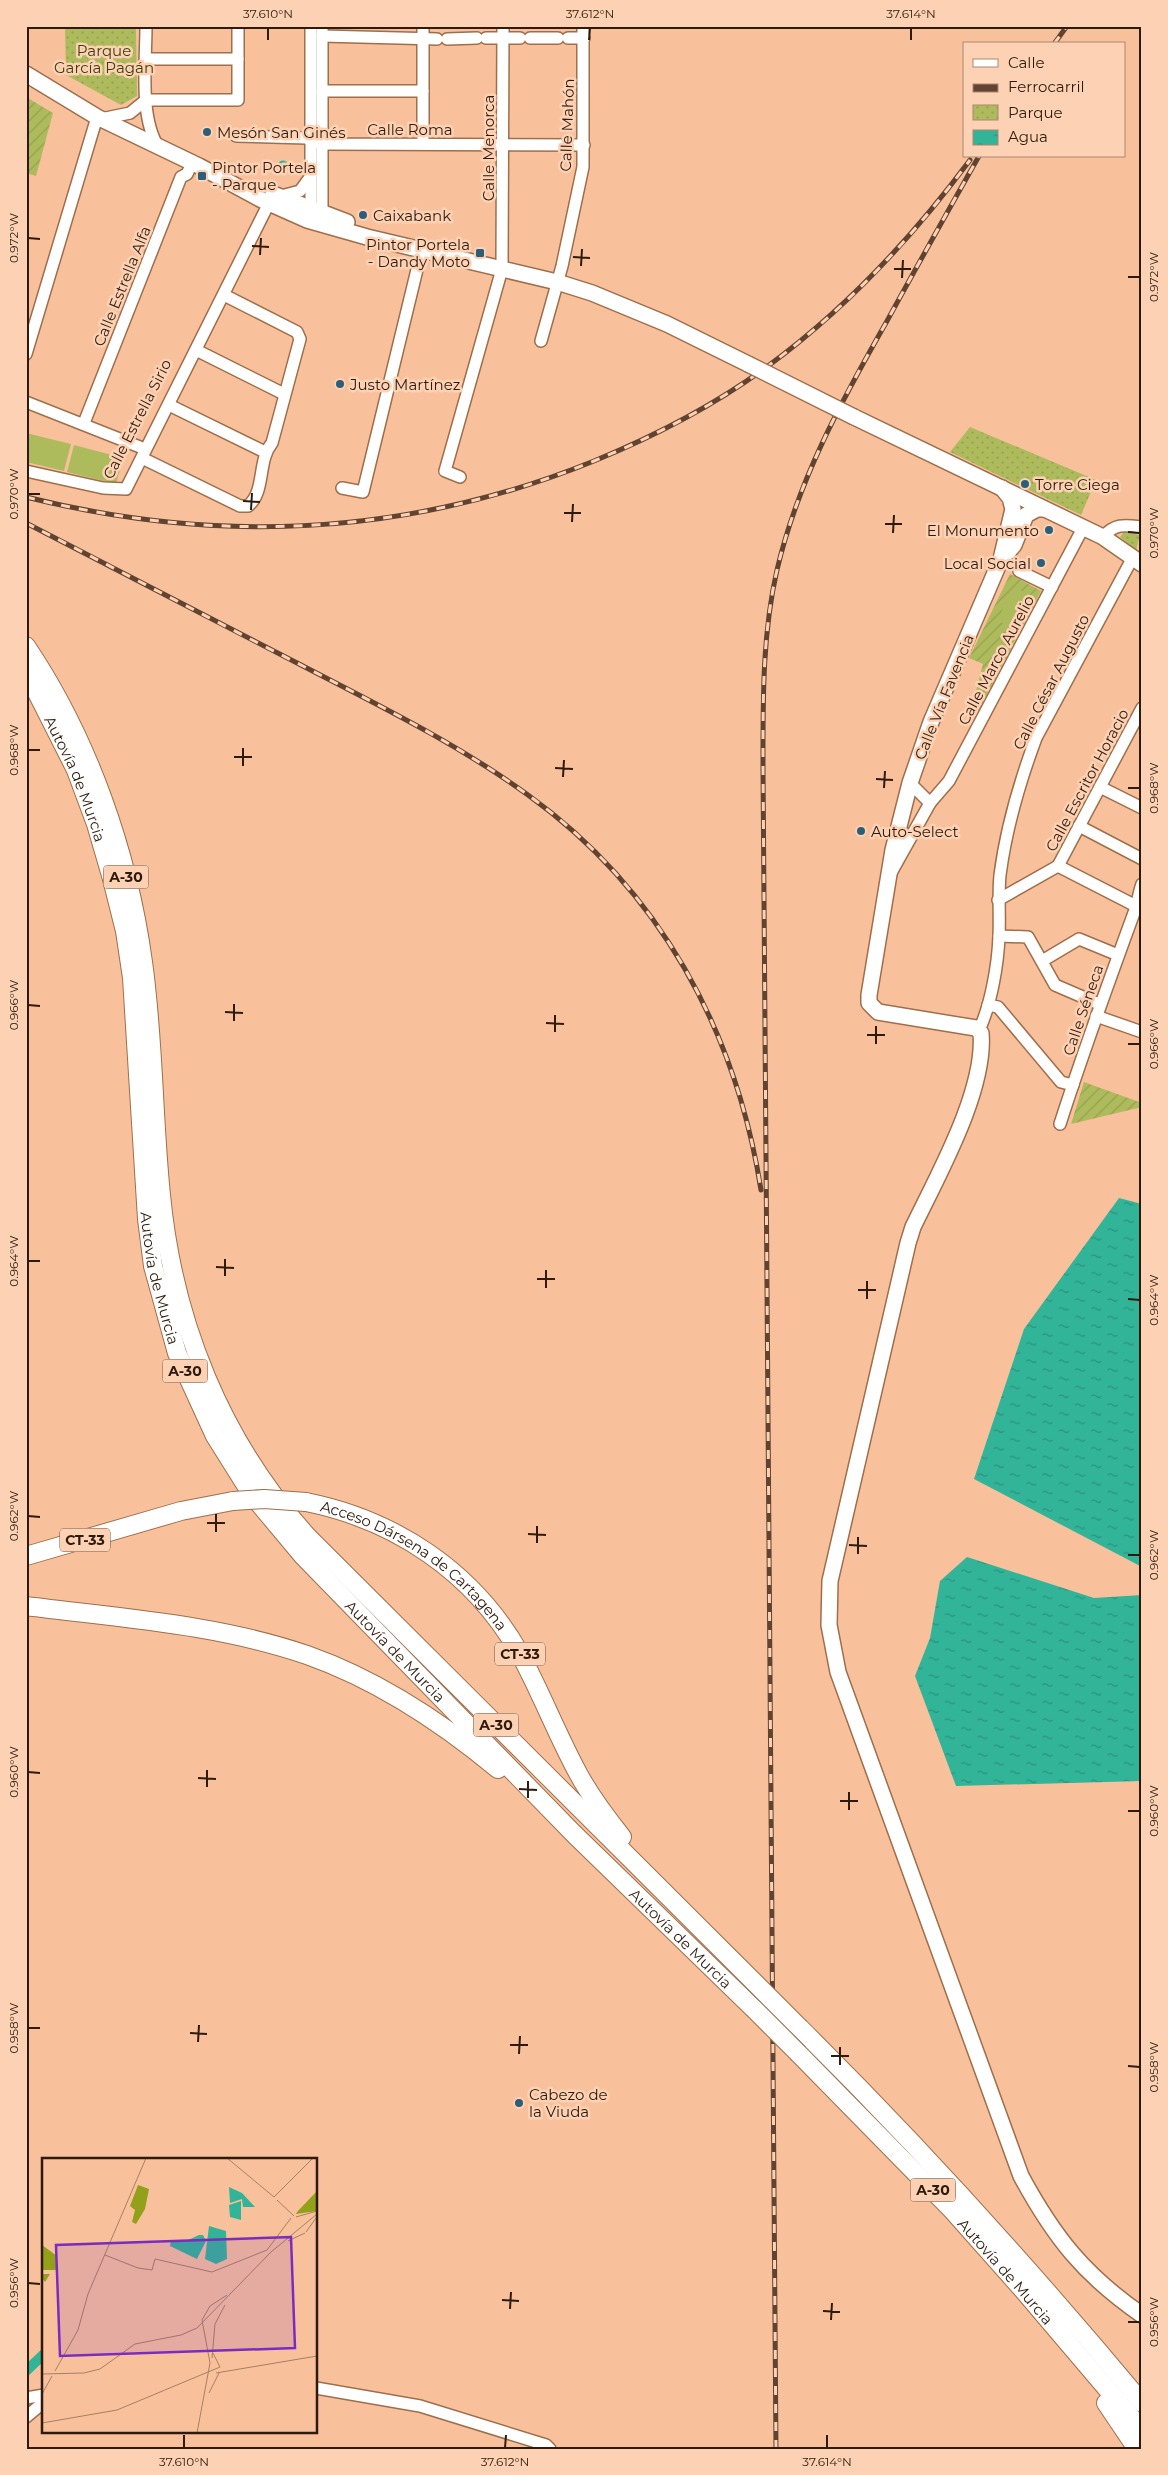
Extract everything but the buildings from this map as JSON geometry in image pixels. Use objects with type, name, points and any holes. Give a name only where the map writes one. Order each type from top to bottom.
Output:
[{"type":"highway","name":"Autovía de Murcia","points":[[26,646],[49,682],[88,764],[109,820],[126,875],[146,977],[149,1238],[159,1294],[182,1365],[209,1424],[230,1462],[267,1515],[298,1552],[574,1834],[800,2054],[953,2211],[1142,2430]]},
{"type":"highway","name":"Autovía de Murcia","points":[[26,671],[76,770],[94,817],[125,931],[149,1127],[178,1301],[205,1377],[224,1416],[252,1465],[288,1514],[325,1555],[879,2107],[975,2209],[1054,2297],[1135,2389],[1142,2403]]},
{"type":"highway","name":"Acceso Dársena de Cartagena","points":[[26,1556],[190,1509],[233,1501],[264,1499],[306,1502],[328,1506],[384,1527],[445,1564],[476,1592],[498,1619],[519,1652],[575,1768],[592,1796],[658,1886]]},
{"type":"highway","points":[[26,1550],[143,1522]]},
{"type":"highway","points":[[26,1606],[189,1627],[253,1640],[306,1655],[360,1677],[440,1723],[527,1795],[561,1828],[574,1834]]},
{"type":"highway","points":[[26,1612],[131,1620]]},
{"type":"highway","points":[[1059,2332],[1070,2357],[1138,2449]]},
{"type":"main road","points":[[26,74],[97,117],[128,133],[321,225],[557,282],[644,314],[1002,488],[1022,508],[1044,509],[1103,537],[1137,562]]},
{"type":"main road","points":[[270,200],[396,238],[422,249]]},
{"type":"main road","points":[[316,213],[362,236]]},
{"type":"main road","name":"Calle Vía Favencia","points":[[979,1030],[973,1027],[878,1012],[869,1003],[868,995],[888,878],[910,784],[931,722],[1001,559],[1014,545],[1022,508]]},
{"type":"main road","points":[[979,1030],[982,1038],[969,1104],[912,1226],[830,1581],[828,1625],[838,1672],[1021,2176],[1042,2215],[1071,2254],[1096,2281],[1142,2315]]},
{"type":"street","points":[[146,26],[147,104],[151,134],[159,148]]},
{"type":"street","points":[[97,117],[130,113],[147,104],[238,100],[238,26]]},
{"type":"street","points":[[311,26],[317,141],[322,206],[316,213],[311,206],[312,174],[317,141],[322,91],[322,31],[423,32],[442,39],[481,38],[503,32],[525,38],[584,38]]},
{"type":"street","name":"Calle Mahón","points":[[541,341],[557,282],[583,167],[583,26]]},
{"type":"street","points":[[423,32],[423,144]]},
{"type":"street","name":"Calle Menorca","points":[[460,476],[446,471],[502,269],[503,32]]},
{"type":"street","points":[[146,59],[238,59]]},
{"type":"street","points":[[322,91],[423,91]]},
{"type":"street","points":[[130,113],[125,123],[128,133],[142,127],[147,104]]},
{"type":"street","points":[[26,337],[97,117]]},
{"type":"street","points":[[26,354],[97,117]]},
{"type":"street","name":"Calle Roma","points":[[236,136],[317,141],[423,144],[584,145]]},
{"type":"street","name":"Calle Estrella Alfa","points":[[84,423],[182,177],[195,164]]},
{"type":"street","points":[[270,200],[300,191],[312,174]]},
{"type":"street","name":"Calle Estrella Sirio","points":[[26,471],[116,490],[122,484],[169,405],[270,200]]},
{"type":"street","name":"Calle Estrella Sirio","points":[[141,452],[270,200]]},
{"type":"street","points":[[342,488],[363,492],[422,249]]},
{"type":"street","points":[[26,402],[84,423],[240,506],[251,504],[257,491],[265,452],[272,443],[300,339],[297,332],[224,295]]},
{"type":"street","points":[[196,350],[284,394]]},
{"type":"street","points":[[169,405],[265,452]]},
{"type":"street","points":[[1103,537],[1116,526],[1123,524],[1142,527]]},
{"type":"street","name":"Calle Marco Aurelio","points":[[888,878],[930,803],[949,781],[1084,528]]},
{"type":"street","name":"Calle César Augusto","points":[[979,1030],[988,1005],[999,936],[998,900],[1009,830],[1036,738],[1137,562]]},
{"type":"street","points":[[1020,571],[1052,587]]},
{"type":"street","name":"Calle Escritor Horacio","points":[[1058,866],[1142,708]]},
{"type":"street","points":[[910,784],[930,803]]},
{"type":"street","points":[[1100,787],[1142,808]]},
{"type":"street","points":[[1079,826],[1142,859]]},
{"type":"street","points":[[998,900],[1058,866],[1139,904]]},
{"type":"street","name":"Calle Séneca","points":[[1060,1124],[1099,1004],[1139,904],[1142,884]]},
{"type":"street","points":[[999,936],[1028,937],[1056,985],[1099,1004]]},
{"type":"street","points":[[1042,961],[1079,939],[1118,955]]},
{"type":"street","points":[[988,1005],[998,1007],[1061,1082],[1073,1085]]},
{"type":"street","points":[[1096,1016],[1142,1032]]},
{"type":"street","points":[[318,2388],[420,2406],[546,2445],[550,2449]]},
{"type":"street","points":[[26,2398],[42,2395]]},
{"type":"street","points":[[26,2416],[42,2404]]},
{"type":"green space","name":"Parque García Pagán","points":[[65,26],[136,26],[137,96],[121,105],[66,75]]},
{"type":"green space","points":[[26,97],[53,113],[36,176],[26,173]]},
{"type":"green space","points":[[970,427],[1096,480],[1081,515],[950,452]]},
{"type":"green space","points":[[26,433],[71,444],[64,471],[26,462]]},
{"type":"green space","points":[[74,445],[123,458],[116,484],[67,472]]},
{"type":"green space","points":[[1124,532],[1140,535],[1136,550],[1120,537]]},
{"type":"green space","points":[[1010,574],[1041,591],[977,713],[971,710],[983,664],[969,658]]},
{"type":"green space","points":[[1014,587],[1033,597],[1016,630],[997,620]]},
{"type":"green space","points":[[1084,1082],[1142,1103],[1142,1107],[1071,1124]]},
{"type":"water","points":[[283,160],[289,166],[283,172],[277,166]]},
{"type":"water","points":[[1119,1198],[1142,1204],[1142,1567],[974,1479],[1024,1329]]},
{"type":"water","points":[[967,1557],[1094,1598],[1142,1595],[1142,1781],[956,1786],[915,1676],[930,1638],[940,1581]]},
{"type":"waterway","points":[[26,2371],[42,2356]]},
{"type":"railway","points":[[1055,42],[1067,26]]},
{"type":"railway","points":[[776,2449],[763,769],[763,694],[768,619],[777,570],[786,537],[809,472],[823,441],[854,381],[978,158]]},
{"type":"railway","points":[[26,497],[98,512],[170,522],[242,526],[313,525],[384,518],[454,505],[524,486],[594,461],[662,430],[706,407],[768,366],[825,320],[877,270],[925,217],[970,160]]},
{"type":"railway","points":[[26,523],[446,742],[528,795],[575,833],[617,874],[653,920],[685,968],[711,1020],[733,1075],[749,1131],[761,1190]]},
{"type":"place","name":"Mesón San Ginés","points":[[207,132]]},
{"type":"place","name":"Pintor Portela - Parque","points":[[202,176]]},
{"type":"place","name":"Caixabank","points":[[363,215]]},
{"type":"place","name":"Pintor Portela - Dandy Moto","points":[[480,253]]},
{"type":"place","name":"Justo Martínez","points":[[340,384]]},
{"type":"place","name":"Torre Ciega","points":[[1025,484]]},
{"type":"place","name":"El Monumento","points":[[1049,530]]},
{"type":"place","name":"Local Social","points":[[1041,563]]},
{"type":"place","name":"Auto-Select","points":[[861,831]]},
{"type":"place","name":"Cabezo de la Viuda","points":[[519,2103]]}]
